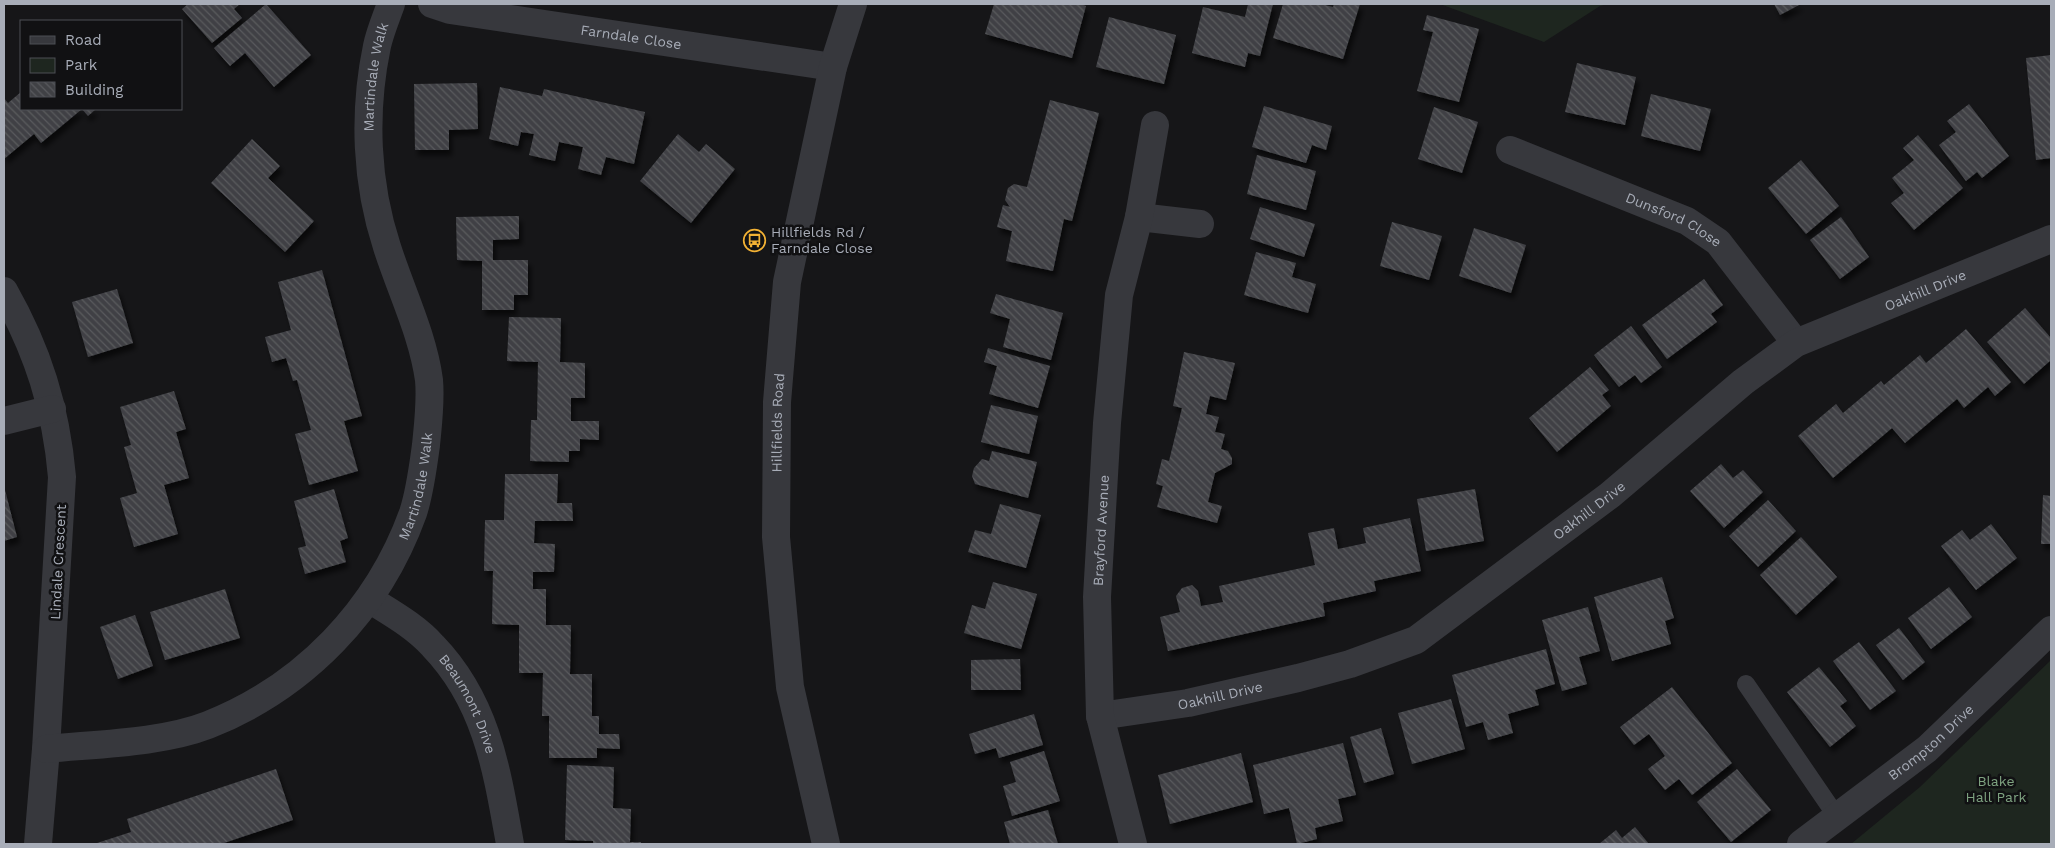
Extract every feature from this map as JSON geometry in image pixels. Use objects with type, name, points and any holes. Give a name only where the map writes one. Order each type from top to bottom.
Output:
[{"type":"street","name":"Martindale Walk","points":[[46,749],[133,740],[171,734],[207,725],[276,690],[315,661],[368,599],[394,556],[413,511],[424,463],[429,415],[429,382],[423,351],[375,207],[369,166],[368,102],[377,45],[390,4]]},
{"type":"street","name":"Farndale Close","points":[[432,4],[450,10],[833,67]]},
{"type":"street","name":"Hillfields Road","points":[[826,844],[790,687],[776,537],[777,412],[787,282],[833,67],[853,4]]},
{"type":"street","name":"Brayford Avenue","points":[[1133,844],[1100,716],[1097,597],[1107,422],[1119,295],[1139,217],[1155,126]]},
{"type":"street","name":"Dunsford Close","points":[[1510,150],[1687,221],[1718,242],[1796,343]]},
{"type":"street","points":[[1139,217],[1200,224]]},
{"type":"street","name":"Oakhill Drive","points":[[1100,716],[1188,703],[1298,678],[1350,664],[1416,640],[1610,496],[1743,382],[1796,343],[2051,239]]},
{"type":"street","name":"Lindale Crescent","points":[[4,291],[43,374],[59,443],[62,477],[46,749],[38,844]]},
{"type":"street","points":[[4,421],[52,408]]},
{"type":"street","name":"Beaumont Drive","points":[[368,599],[407,623],[433,645],[455,672],[474,702],[490,746],[510,844]]},
{"type":"street","name":"Brompton Drive","points":[[1801,844],[1927,749],[2051,630]]},
{"type":"lane","points":[[1746,684],[1837,817]]},
{"type":"green space","points":[[1440,4],[1608,4],[1600,6],[1544,42]]},
{"type":"green space","name":"Blake Hall Park","points":[[2051,660],[2051,844],[1851,844],[1920,787]]},
{"type":"building","points":[[188,4],[240,4],[234,9],[242,18],[212,43],[182,9]]},
{"type":"building","points":[[266,4],[311,55],[274,87],[245,53],[230,66],[214,48]]},
{"type":"building","points":[[994,4],[1080,4],[1086,6],[1072,58],[985,34]]},
{"type":"building","points":[[1248,4],[1273,4],[1260,56],[1248,53],[1245,67],[1192,53],[1203,7],[1245,17]]},
{"type":"building","points":[[1283,4],[1321,4],[1333,7],[1334,4],[1360,4],[1343,59],[1273,38]]},
{"type":"building","points":[[1774,4],[1801,4],[1780,15]]},
{"type":"building","points":[[1427,15],[1479,29],[1459,102],[1417,91],[1433,32],[1423,30]]},
{"type":"building","points":[[1109,17],[1176,35],[1164,84],[1096,67]]},
{"type":"building","points":[[2051,55],[2051,158],[2036,160],[2026,58]]},
{"type":"building","points":[[1577,63],[1636,77],[1625,125],[1565,112]]},
{"type":"building","points":[[477,83],[478,129],[449,130],[449,150],[415,150],[414,84]]},
{"type":"building","points":[[500,87],[542,96],[544,89],[645,112],[634,164],[606,157],[601,175],[578,169],[583,147],[559,142],[555,161],[529,155],[534,134],[521,132],[518,146],[489,139]]},
{"type":"building","points":[[20,93],[20,110],[81,110],[41,143],[34,134],[4,159],[4,98],[8,103]]},
{"type":"building","points":[[1651,94],[1711,109],[1700,151],[1641,136]]},
{"type":"building","points":[[1050,100],[1099,113],[1072,221],[1064,219],[1053,271],[1006,261],[1012,231],[997,227],[1003,205],[1010,207],[1005,200],[1008,188],[1014,184],[1027,187]]},
{"type":"building","points":[[1969,104],[2009,156],[1982,178],[1977,172],[1966,181],[1939,145],[1956,132],[1947,121]]},
{"type":"building","points":[[1264,106],[1332,126],[1326,150],[1312,145],[1306,163],[1252,147]]},
{"type":"building","points":[[1434,107],[1478,122],[1462,173],[1418,159]]},
{"type":"building","points":[[83,110],[95,110],[88,116]]},
{"type":"building","points":[[678,134],[699,152],[706,144],[735,169],[691,223],[640,181]]},
{"type":"building","points":[[1918,135],[1963,188],[1914,230],[1891,203],[1904,193],[1892,178],[1914,160],[1903,148]]},
{"type":"building","points":[[252,139],[280,166],[268,178],[314,221],[285,252],[211,183]]},
{"type":"building","points":[[1257,155],[1316,171],[1306,210],[1247,194]]},
{"type":"building","points":[[1801,160],[1839,206],[1806,234],[1768,188]]},
{"type":"building","points":[[1260,207],[1315,224],[1304,257],[1250,239]]},
{"type":"building","points":[[519,216],[519,239],[493,240],[493,260],[528,260],[528,295],[514,295],[514,310],[482,310],[482,261],[457,260],[456,217]]},
{"type":"building","points":[[1841,217],[1869,257],[1840,279],[1810,240]]},
{"type":"building","points":[[1392,222],[1442,236],[1429,280],[1380,266]]},
{"type":"building","points":[[1474,228],[1526,245],[1511,293],[1459,276]]},
{"type":"building","points":[[1256,252],[1296,263],[1292,277],[1316,284],[1308,313],[1244,295]]},
{"type":"building","points":[[322,270],[362,416],[344,421],[358,471],[309,485],[295,434],[311,430],[297,380],[293,381],[286,358],[272,362],[265,337],[291,330],[278,282]]},
{"type":"building","points":[[1704,279],[1723,305],[1711,314],[1717,322],[1667,359],[1642,325]]},
{"type":"building","points":[[117,289],[133,343],[88,357],[72,302]]},
{"type":"building","points":[[996,294],[1063,313],[1051,360],[1003,347],[1010,319],[990,313]]},
{"type":"building","points":[[2025,308],[2051,338],[2051,360],[2024,384],[1987,342]]},
{"type":"building","points":[[509,317],[561,318],[560,362],[585,363],[585,398],[571,398],[571,421],[599,421],[599,440],[580,439],[580,451],[569,451],[569,462],[530,461],[531,420],[537,420],[538,362],[507,361]]},
{"type":"building","points":[[1631,326],[1662,367],[1641,383],[1635,375],[1619,387],[1594,355]]},
{"type":"building","points":[[1966,329],[2011,382],[1995,396],[1988,387],[1964,408],[1957,399],[1905,443],[1892,428],[1833,478],[1798,436],[1836,404],[1843,413],[1881,381],[1884,385],[1920,355],[1926,363]]},
{"type":"building","points":[[988,348],[1050,366],[1038,408],[989,394],[997,366],[984,362]]},
{"type":"building","points":[[1184,352],[1235,363],[1226,400],[1210,396],[1206,414],[1219,417],[1215,432],[1225,434],[1221,449],[1228,451],[1232,458],[1232,464],[1215,473],[1208,502],[1222,506],[1217,523],[1157,507],[1163,486],[1156,484],[1162,459],[1169,461],[1182,408],[1173,406]]},
{"type":"building","points":[[1590,367],[1609,390],[1602,395],[1611,406],[1557,452],[1529,418]]},
{"type":"building","points":[[174,391],[186,429],[176,432],[189,478],[164,485],[178,534],[134,547],[120,498],[137,493],[124,447],[131,445],[120,407]]},
{"type":"building","points":[[991,405],[1038,416],[1029,454],[981,442]]},
{"type":"building","points":[[992,451],[1037,462],[1028,498],[975,484],[972,476],[974,468],[982,459],[989,461]]},
{"type":"building","points":[[1721,464],[1733,478],[1743,470],[1763,492],[1724,528],[1690,491]]},
{"type":"building","points":[[505,474],[558,474],[557,503],[572,503],[573,521],[535,521],[534,543],[555,544],[554,572],[533,572],[533,589],[546,589],[546,625],[571,625],[570,674],[592,674],[592,716],[599,716],[599,734],[619,734],[620,749],[597,748],[597,758],[549,758],[549,716],[542,716],[543,673],[519,673],[519,625],[492,624],[493,571],[484,571],[485,520],[504,520]]},
{"type":"building","points":[[4,486],[17,537],[4,541]]},
{"type":"building","points":[[334,489],[348,538],[340,541],[346,562],[305,574],[298,548],[306,546],[294,501]]},
{"type":"building","points":[[1475,489],[1484,541],[1426,551],[1417,499]]},
{"type":"building","points":[[2043,495],[2051,496],[2051,544],[2041,544]]},
{"type":"building","points":[[1768,500],[1796,531],[1758,567],[1729,536]]},
{"type":"building","points":[[1000,504],[1041,515],[1026,568],[968,552],[975,530],[991,534]]},
{"type":"building","points":[[1410,518],[1421,571],[1374,581],[1376,591],[1323,603],[1325,616],[1168,651],[1160,617],[1180,612],[1176,596],[1182,588],[1192,585],[1198,591],[1201,606],[1223,602],[1219,586],[1315,565],[1308,533],[1334,528],[1338,549],[1366,543],[1363,528]]},
{"type":"building","points":[[1991,524],[2017,558],[1976,590],[1941,546],[1962,530],[1970,540]]},
{"type":"building","points":[[1801,537],[1837,577],[1796,615],[1760,575]]},
{"type":"building","points":[[1662,577],[1674,618],[1665,621],[1671,644],[1612,661],[1594,597]]},
{"type":"building","points":[[993,582],[1037,594],[1021,649],[964,633],[972,605],[985,609]]},
{"type":"building","points":[[1949,587],[1972,617],[1931,649],[1908,618]]},
{"type":"building","points":[[225,589],[240,638],[165,660],[150,612]]},
{"type":"building","points":[[1588,607],[1600,651],[1579,657],[1587,684],[1562,691],[1542,620]]},
{"type":"building","points":[[135,615],[153,666],[118,679],[100,627]]},
{"type":"building","points":[[1899,628],[1925,662],[1903,680],[1876,645]]},
{"type":"building","points":[[1859,642],[1896,691],[1870,710],[1833,661]]},
{"type":"building","points":[[1546,649],[1555,684],[1535,690],[1539,705],[1508,714],[1513,733],[1488,740],[1483,722],[1466,727],[1452,675]]},
{"type":"building","points":[[1020,659],[1021,690],[971,690],[971,660]]},
{"type":"building","points":[[1819,667],[1847,701],[1840,706],[1856,726],[1830,747],[1787,692]]},
{"type":"building","points":[[1672,687],[1732,763],[1692,795],[1679,779],[1665,790],[1648,769],[1665,756],[1649,734],[1634,745],[1620,727]]},
{"type":"building","points":[[1451,699],[1465,749],[1412,764],[1398,713]]},
{"type":"building","points":[[1034,714],[1043,745],[999,758],[996,748],[975,754],[969,734]]},
{"type":"building","points":[[1381,728],[1394,774],[1364,783],[1350,737]]},
{"type":"building","points":[[1343,743],[1356,795],[1338,799],[1343,821],[1315,828],[1317,839],[1297,844],[1289,808],[1264,814],[1253,765]]},
{"type":"building","points":[[1044,751],[1060,801],[1012,816],[1003,786],[1016,782],[1010,762]]},
{"type":"building","points":[[1241,753],[1253,802],[1170,824],[1158,775]]},
{"type":"building","points":[[567,765],[614,767],[613,808],[631,809],[630,842],[641,842],[641,844],[593,844],[593,841],[565,840]]},
{"type":"building","points":[[276,769],[293,820],[221,844],[94,844],[131,832],[127,819]]},
{"type":"building","points":[[1737,769],[1771,810],[1731,842],[1697,802]]},
{"type":"building","points":[[1048,810],[1058,844],[1010,844],[1004,822]]},
{"type":"building","points":[[1635,827],[1649,844],[1599,844],[1616,830],[1622,838]]},
{"type":"place","name":"Hillfields Rd / Farndale Close","points":[[755,240]]}]
